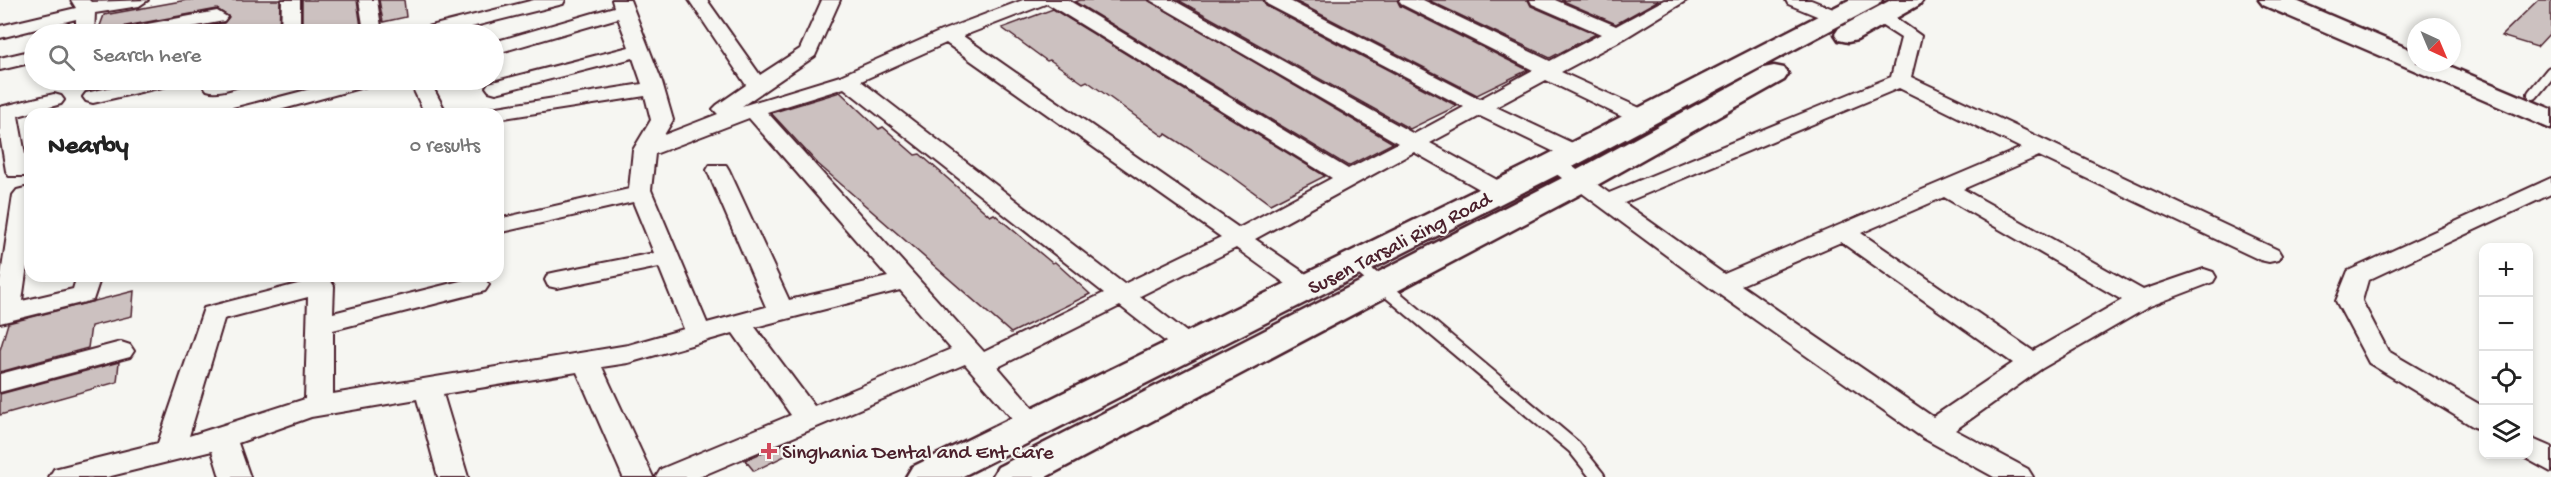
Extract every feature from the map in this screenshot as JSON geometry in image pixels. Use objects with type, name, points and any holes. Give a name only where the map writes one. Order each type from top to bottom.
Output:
[{"type":"main road","name":"Susen Tarsali Ring Road","points":[[1012,477],[1381,285],[1642,118],[1836,17],[1910,0]]},
{"type":"main road","points":[[2272,0],[2407,57]]},
{"type":"main road","points":[[2313,0],[2407,40]]},
{"type":"main road","name":"Susen Tarsali Ring Road","points":[[926,477],[1500,191],[1569,166],[1874,8]]},
{"type":"main road","points":[[2461,63],[2542,98]]},
{"type":"main road","points":[[2441,72],[2551,120]]},
{"type":"street","points":[[27,24],[84,7],[139,0]]},
{"type":"street","points":[[291,0],[291,24]]},
{"type":"street","points":[[368,0],[371,24]]},
{"type":"street","points":[[461,24],[556,0]]},
{"type":"street","points":[[698,0],[755,98],[904,281],[1033,424]]},
{"type":"street","points":[[755,98],[808,52],[831,0]]},
{"type":"street","points":[[644,150],[755,98],[847,80],[948,35],[1040,0]]},
{"type":"street","points":[[1054,0],[1347,178]]},
{"type":"street","points":[[1159,0],[1412,144],[1500,191]]},
{"type":"street","points":[[1274,0],[1479,107],[1569,166],[1607,202],[1933,431],[2018,477]]},
{"type":"street","points":[[1408,0],[1538,65],[1548,67],[1545,72]]},
{"type":"street","points":[[1539,0],[1618,34]]},
{"type":"street","points":[[671,477],[809,419],[975,358],[1119,295],[1238,238],[1618,34],[1675,0]]},
{"type":"street","points":[[1796,0],[1836,17]]},
{"type":"street","points":[[504,45],[622,5],[654,88],[662,120],[644,150],[641,193],[699,334]]},
{"type":"street","points":[[84,7],[85,24]]},
{"type":"street","points":[[1874,8],[1911,36],[1900,80]]},
{"type":"street","points":[[180,24],[217,17]]},
{"type":"street","points":[[0,32],[24,25]]},
{"type":"street","points":[[948,35],[1309,288]]},
{"type":"street","points":[[504,85],[640,50]]},
{"type":"street","points":[[0,64],[24,58]]},
{"type":"street","points":[[1545,72],[1642,118]]},
{"type":"street","points":[[847,80],[1119,295],[1189,347]]},
{"type":"street","points":[[1607,202],[1900,80],[2039,148],[2269,255]]},
{"type":"street","points":[[504,112],[654,88]]},
{"type":"street","points":[[93,97],[124,90]]},
{"type":"street","points":[[263,108],[330,90]]},
{"type":"street","points":[[425,90],[433,108]]},
{"type":"street","points":[[17,171],[4,113],[54,100]]},
{"type":"street","points":[[1722,284],[2039,148]]},
{"type":"street","points":[[718,170],[781,311]]},
{"type":"street","points":[[2479,417],[2378,357],[2349,301],[2357,276],[2551,185]]},
{"type":"street","points":[[1945,188],[2141,300]]},
{"type":"street","points":[[504,225],[641,193]]},
{"type":"street","points":[[24,201],[4,314],[84,294],[87,282]]},
{"type":"street","points":[[1843,232],[2032,363]]},
{"type":"street","points":[[557,280],[668,258]]},
{"type":"street","points":[[1933,431],[2032,363],[2141,300],[2204,277]]},
{"type":"street","points":[[64,477],[222,438],[319,406],[628,354],[781,311],[904,281]]},
{"type":"street","points":[[170,451],[213,315],[318,282]]},
{"type":"street","points":[[319,406],[321,282]]},
{"type":"street","points":[[319,325],[476,285]]},
{"type":"street","points":[[739,323],[809,419]]},
{"type":"street","points":[[0,383],[121,351]]},
{"type":"street","points":[[586,361],[638,477]]},
{"type":"street","points":[[427,387],[453,477]]},
{"type":"street","points":[[222,438],[235,477]]},
{"type":"street","points":[[2533,450],[2551,461]]},
{"type":"lane","points":[[2542,98],[2551,72]]},
{"type":"lane","points":[[1356,264],[1574,447],[1598,477]]},
{"type":"building","points":[[187,0],[280,0],[279,24],[219,24],[224,23],[229,17],[217,9],[137,24],[101,24],[104,15]]},
{"type":"building","points":[[302,0],[357,0],[361,24],[302,24]]},
{"type":"building","points":[[379,0],[404,0],[406,17],[383,22]]},
{"type":"building","points":[[1080,0],[1148,0],[1393,143],[1348,166],[1075,2]]},
{"type":"building","points":[[1178,0],[1263,0],[1266,6],[1457,106],[1410,129]]},
{"type":"building","points":[[1293,0],[1397,0],[1400,6],[1528,70],[1477,95]]},
{"type":"building","points":[[1428,0],[1528,0],[1531,6],[1596,34],[1550,58]]},
{"type":"building","points":[[1561,0],[1659,0],[1616,24]]},
{"type":"building","points":[[2538,0],[2551,0],[2551,32],[2537,47],[2501,36]]},
{"type":"building","points":[[1053,9],[1325,176],[1270,204],[1229,174],[1166,134],[1163,136],[1087,81],[1083,83],[1050,60],[1047,61],[1002,28]]},
{"type":"building","points":[[840,92],[879,129],[883,127],[915,155],[920,154],[990,216],[994,214],[1052,263],[1055,262],[1090,294],[1011,333],[818,164],[771,113]]},
{"type":"building","points":[[134,291],[132,316],[91,326],[88,348],[0,372],[0,350],[8,323]]},
{"type":"building","points":[[119,362],[117,382],[0,415],[0,394]]},
{"type":"building","points":[[790,441],[797,450],[754,471],[745,460]]},
{"type":"place","name":"Singhania Dental and Ent Care","points":[[769,451]]}]
